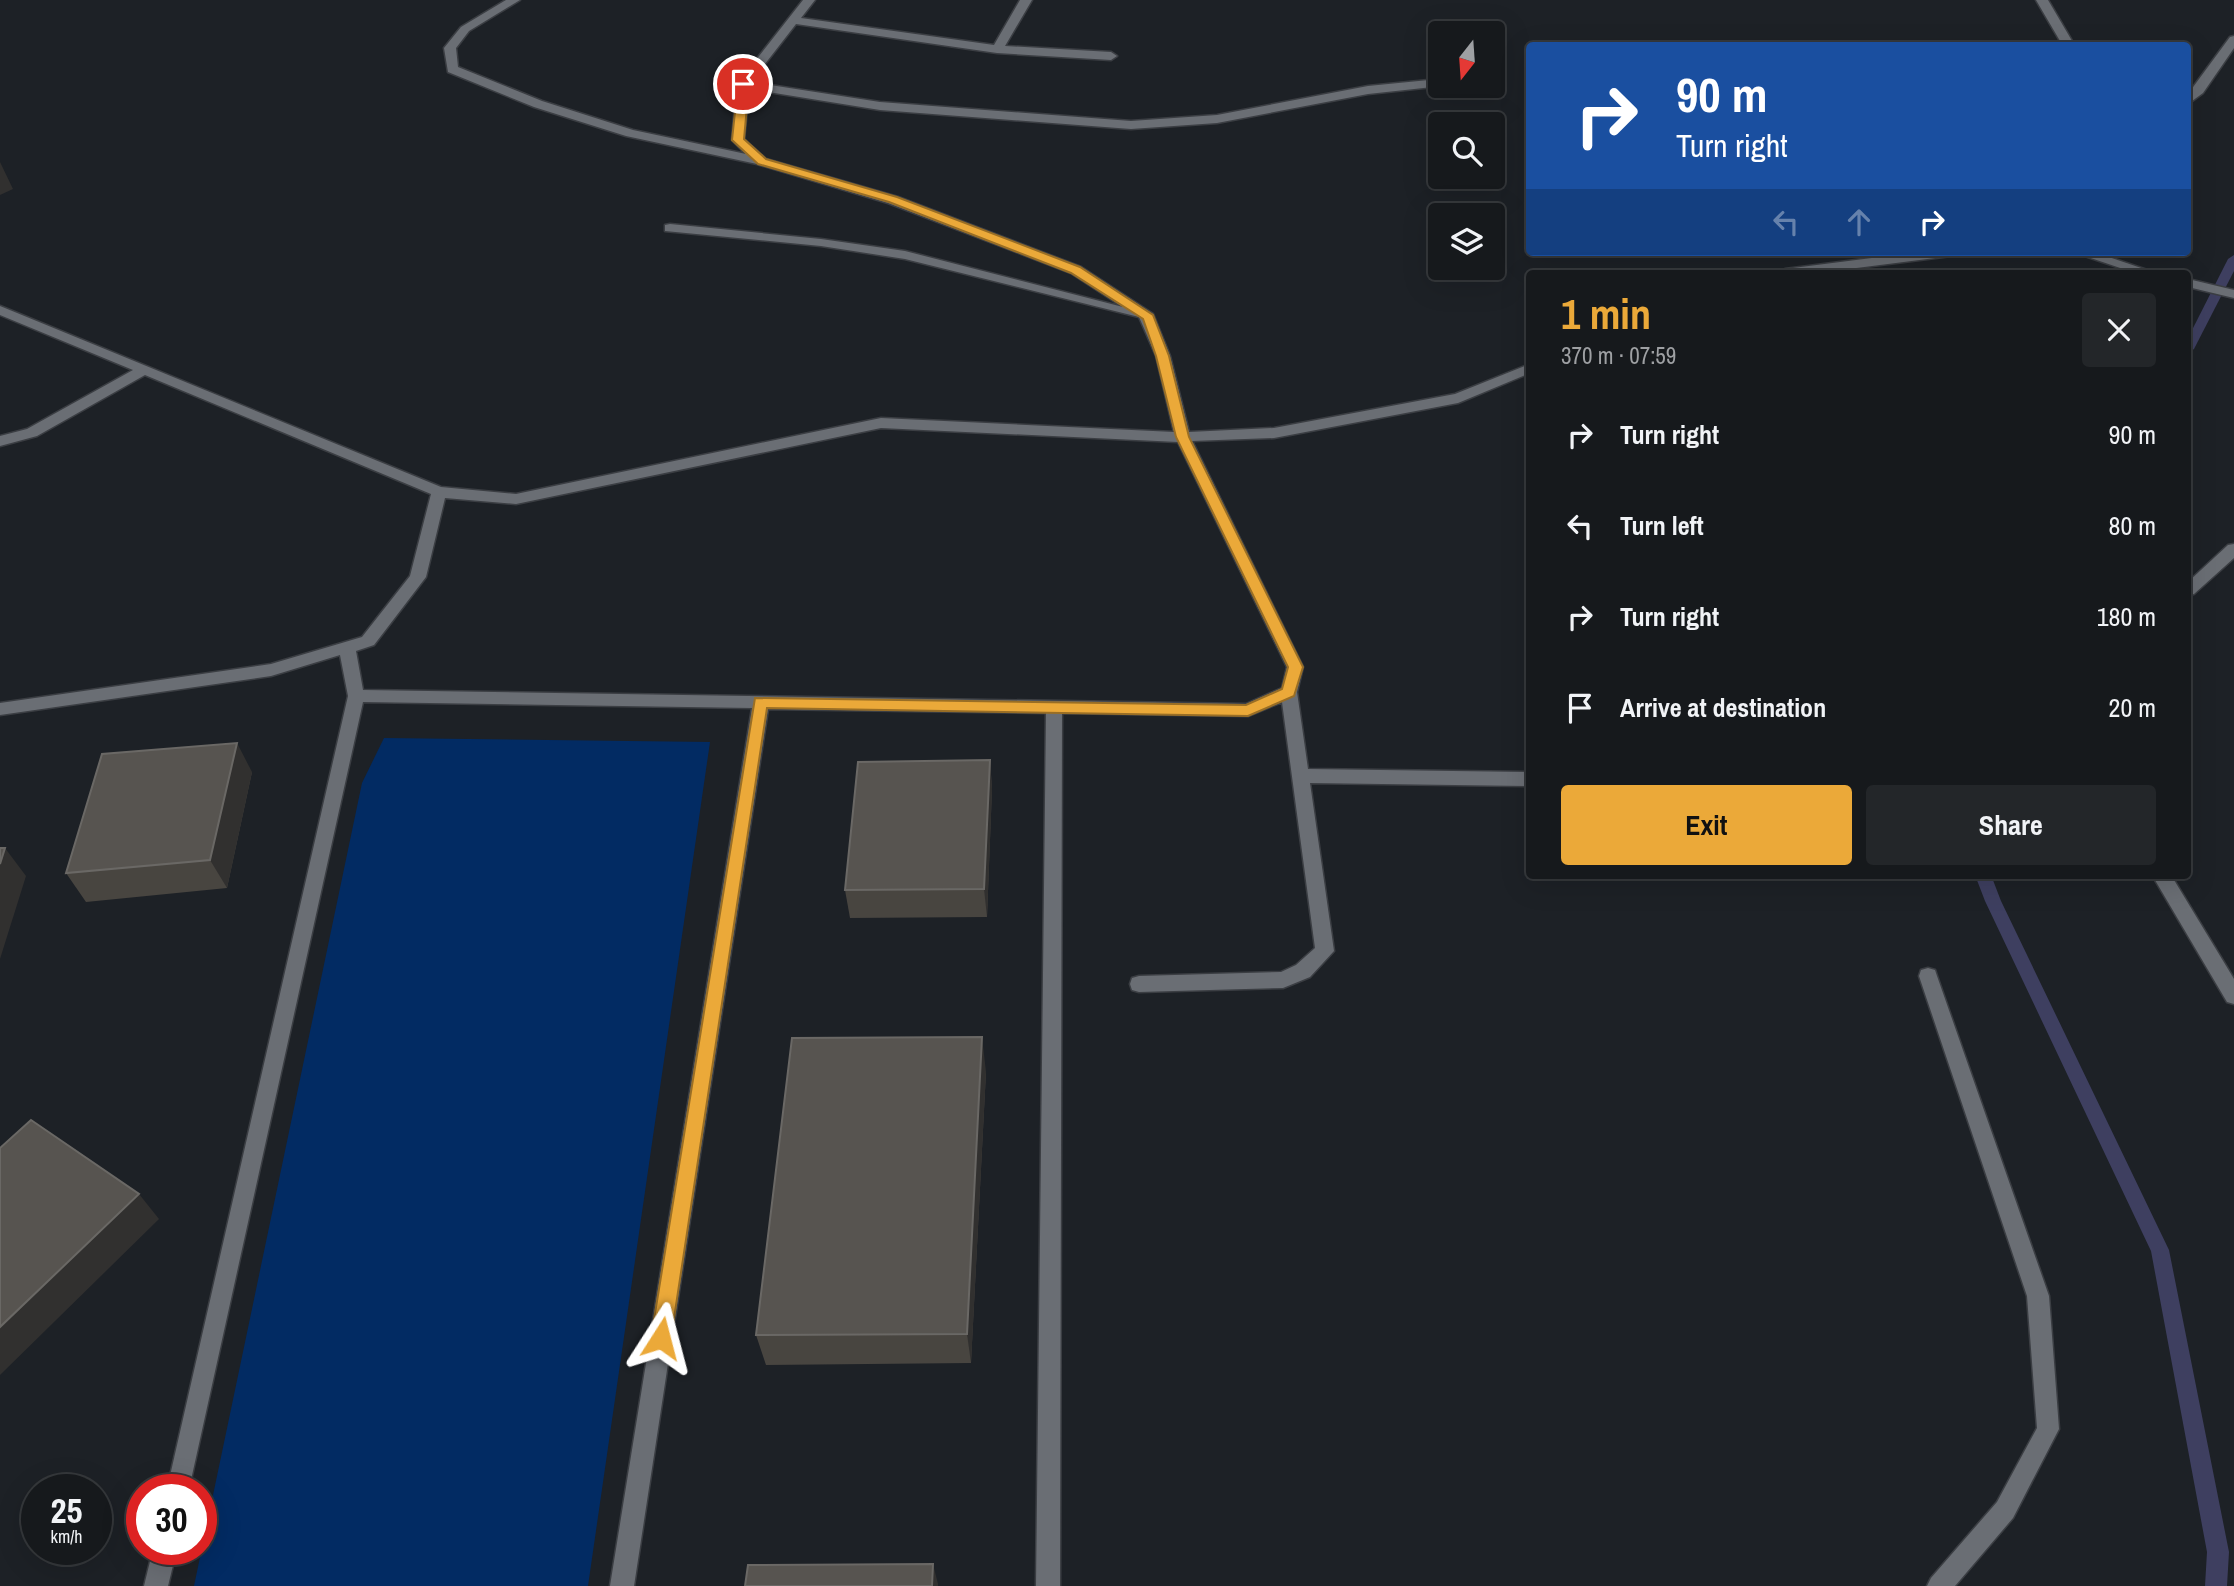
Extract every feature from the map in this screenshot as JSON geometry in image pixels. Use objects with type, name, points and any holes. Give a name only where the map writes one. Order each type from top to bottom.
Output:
[{"type":"street","points":[[514,0],[465,29],[450,48],[452,69],[538,104],[630,133],[762,162],[893,200],[1076,270],[1148,317],[1163,356],[1182,437],[1295,667],[1289,692],[1325,951],[1303,971],[1283,980],[1139,984]]},
{"type":"street","points":[[762,162],[738,140],[743,84],[809,0]]},
{"type":"street","points":[[997,49],[1026,0]]},
{"type":"street","points":[[2042,0],[2067,42]]},
{"type":"street","points":[[792,20],[997,49],[1111,56]]},
{"type":"street","points":[[2191,98],[2234,39]]},
{"type":"street","points":[[743,84],[880,106],[1131,125],[1217,119],[1368,90],[1428,84]]},
{"type":"street","points":[[670,228],[872,249],[983,272],[1069,299],[1148,317]]},
{"type":"street","points":[[1809,270],[1919,256]]},
{"type":"street","points":[[2093,256],[2139,270]]},
{"type":"street","points":[[2191,284],[2234,295]]},
{"type":"street","points":[[0,310],[439,492],[516,499],[881,423],[1182,437],[1274,433],[1458,398],[1526,370]]},
{"type":"street","points":[[0,441],[32,433],[144,370]]},
{"type":"street","points":[[0,709],[271,670],[368,641],[418,577],[439,492]]},
{"type":"street","points":[[2191,587],[2234,550]]},
{"type":"street","points":[[181,1474],[356,696],[347,647]]},
{"type":"street","points":[[356,696],[1248,710],[1289,692]]},
{"type":"street","points":[[622,1586],[761,702]]},
{"type":"street","points":[[1048,1586],[1054,707]]},
{"type":"street","points":[[1302,776],[1526,779]]},
{"type":"street","points":[[2163,879],[2234,996]]},
{"type":"street","points":[[1928,976],[2038,1296],[2048,1429],[2005,1510],[1939,1586]]},
{"type":"street","points":[[156,1586],[161,1565]]},
{"type":"shaded area","points":[[384,738],[710,742],[588,1586],[194,1586],[198,1565],[217,1565],[217,1476],[362,783]]},
{"type":"building","points":[[237,743],[210,860],[66,873],[102,754]]},
{"type":"building","points":[[990,760],[984,889],[845,890],[858,762]]},
{"type":"building","points":[[0,848],[5,848],[0,864]]},
{"type":"building","points":[[982,1037],[967,1334],[756,1335],[792,1038]]},
{"type":"building","points":[[31,1120],[139,1194],[0,1327],[0,1148]]},
{"type":"building","points":[[933,1564],[932,1586],[745,1586],[748,1565]]},
{"type":"waterway","points":[[2191,343],[2234,259]]},
{"type":"waterway","points":[[1985,879],[2160,1250],[2218,1552],[2216,1586]]},
{"type":"route","points":[[661,1338],[761,702],[1248,710],[1289,692],[1295,667],[1182,437],[1163,356],[1148,317],[1076,270],[893,200],[762,162],[738,140],[743,84]]}]
